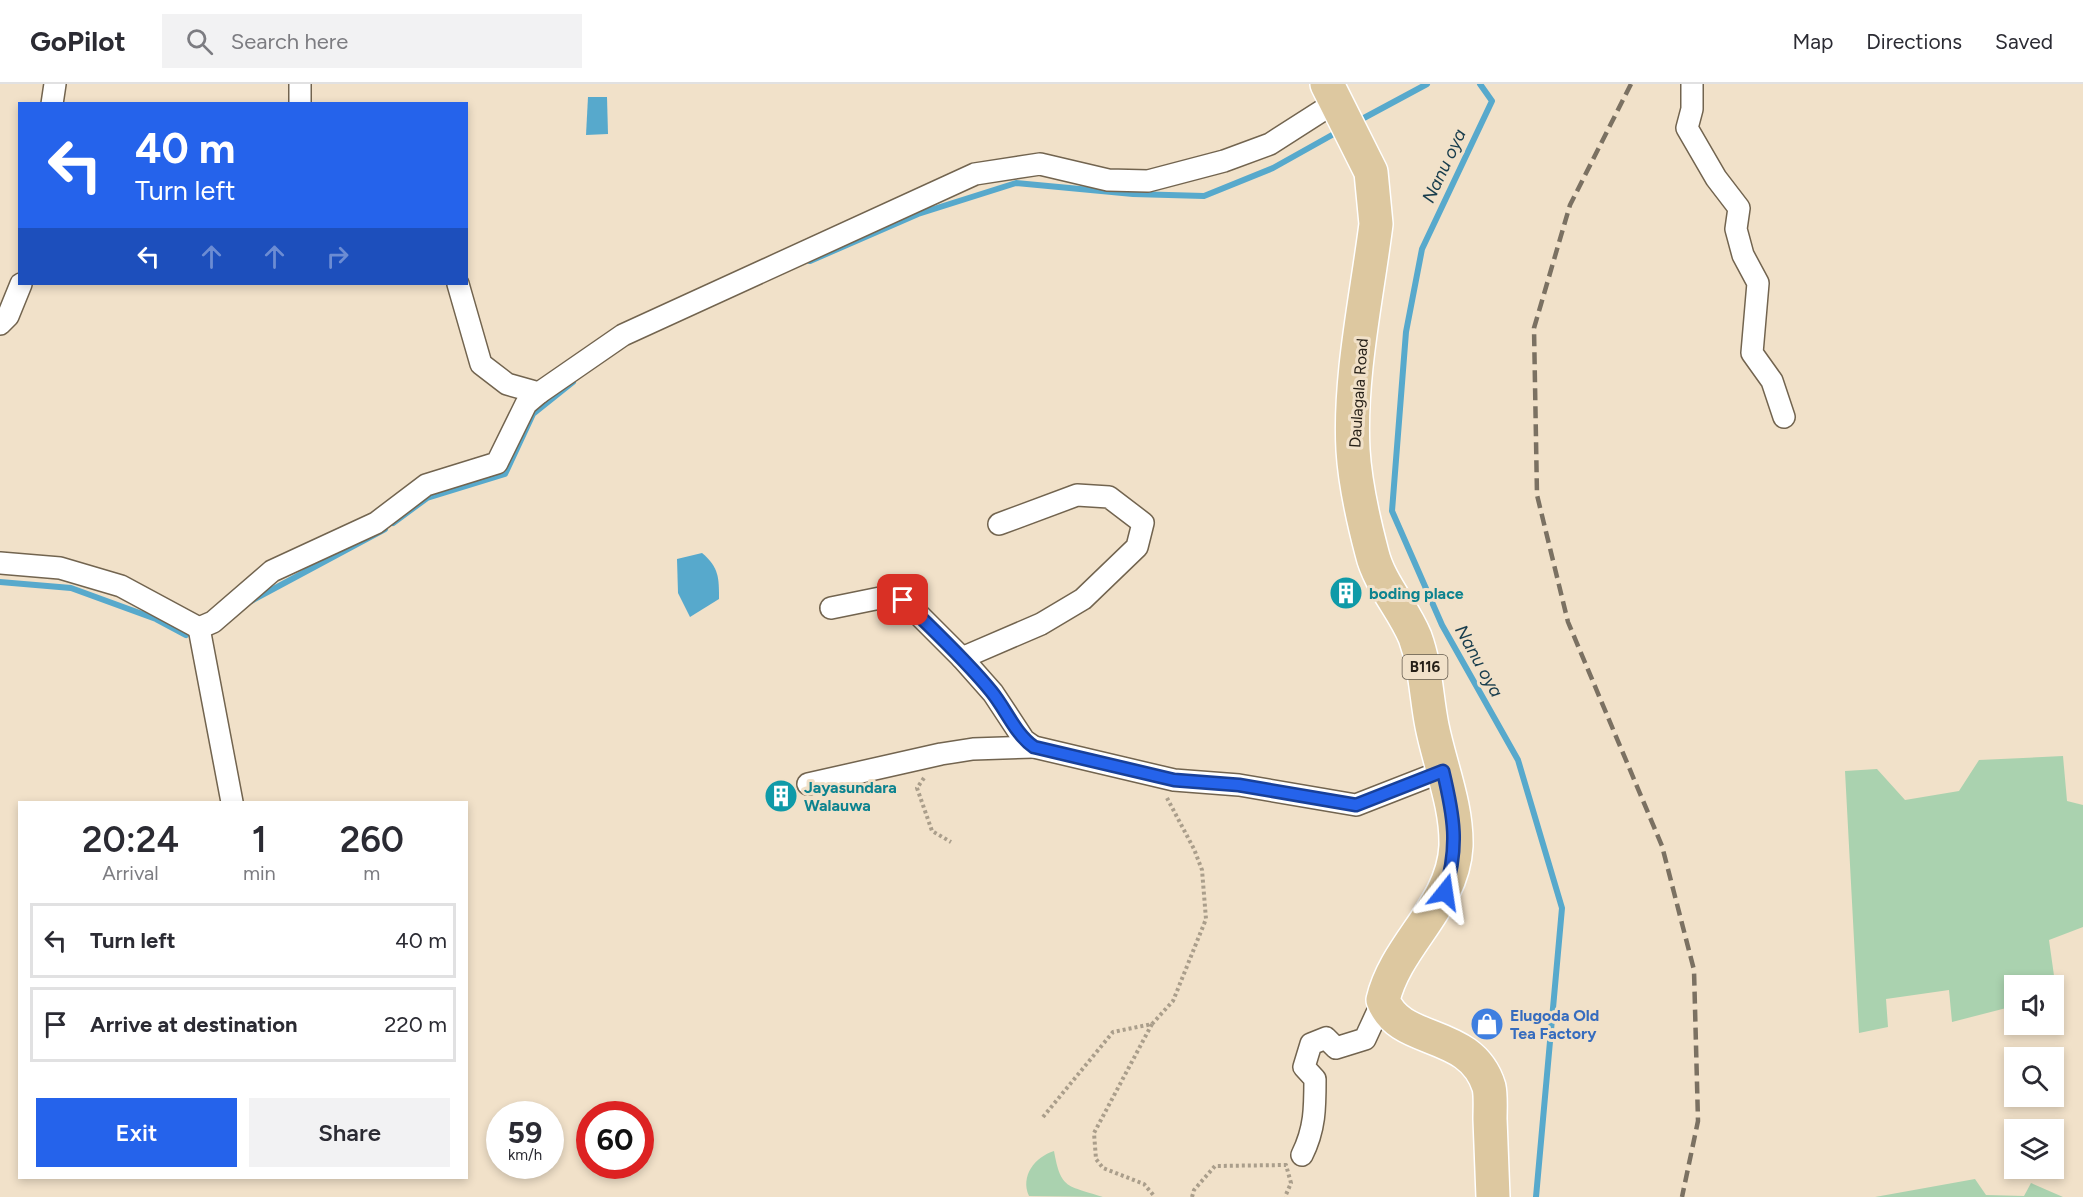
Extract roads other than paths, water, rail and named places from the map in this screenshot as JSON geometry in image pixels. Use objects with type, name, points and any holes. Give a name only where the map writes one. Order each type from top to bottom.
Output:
[{"type":"main road","name":"Daulagala Road","points":[[1330,93],[1371,172],[1376,199],[1376,224],[1356,382],[1353,449],[1359,493],[1372,556],[1414,635],[1425,666],[1432,725],[1454,813],[1456,847],[1445,892],[1394,971],[1383,1000]]},
{"type":"main road","points":[[1383,1000],[1387,1011],[1394,1019],[1414,1030],[1458,1046],[1481,1073],[1489,1087],[1493,1197]]},
{"type":"street","points":[[52,102],[55,84]]},
{"type":"street","points":[[300,84],[300,102]]},
{"type":"street","points":[[1692,84],[1692,109],[1687,128],[1716,178],[1739,208],[1736,229],[1743,255],[1758,283],[1752,353],[1772,381],[1784,417]]},
{"type":"street","points":[[0,563],[60,567],[121,586],[198,627],[213,622],[272,572],[376,523],[426,485],[497,463],[526,404],[623,335],[975,174],[1040,164],[1108,180],[1148,182],[1224,162],[1270,144],[1330,93]]},
{"type":"street","points":[[0,324],[8,316],[21,285]]},
{"type":"street","points":[[458,285],[481,364],[507,384],[539,393]]},
{"type":"street","points":[[962,658],[1041,624],[1083,599],[1137,547],[1143,523],[1109,497],[1077,495],[999,524]]},
{"type":"street","points":[[831,608],[890,596],[903,600],[962,658],[993,693],[1024,740],[1034,747]]},
{"type":"street","points":[[198,627],[232,801]]},
{"type":"street","points":[[808,784],[909,759],[952,752],[1034,747],[1174,780],[1239,785],[1356,805],[1443,771]]},
{"type":"street","points":[[1302,1155],[1312,1135],[1315,1105],[1315,1079],[1304,1067],[1311,1044],[1326,1038],[1336,1048],[1365,1039],[1383,1000]]},
{"type":"water","points":[[588,97],[607,97],[608,134],[586,135]]},
{"type":"water","points":[[702,553],[712,563],[717,573],[719,599],[690,617],[678,593],[677,559]]},
{"type":"waterway","points":[[1362,119],[1427,84]]},
{"type":"waterway","name":"Nanu oya","points":[[1480,84],[1492,101],[1422,249],[1406,332],[1392,511],[1442,625],[1518,760],[1562,908],[1536,1197]]},
{"type":"waterway","points":[[810,261],[918,214],[1016,183],[1133,194],[1204,196],[1273,168],[1332,135]]},
{"type":"waterway","points":[[393,523],[427,498],[505,474],[533,414],[573,382]]},
{"type":"waterway","points":[[251,601],[385,529]]},
{"type":"waterway","points":[[0,582],[71,588],[156,619],[186,635]]},
{"type":"railway","points":[[1631,84],[1570,205],[1534,328],[1537,495],[1568,622],[1662,846],[1694,970],[1698,1121],[1682,1197]]},
{"type":"place","name":"boding place","points":[[1346,593]]},
{"type":"place","name":"Jayasundara Walauwa","points":[[781,796]]},
{"type":"place","name":"Elugoda Old Tea Factory","points":[[1487,1024]]}]
